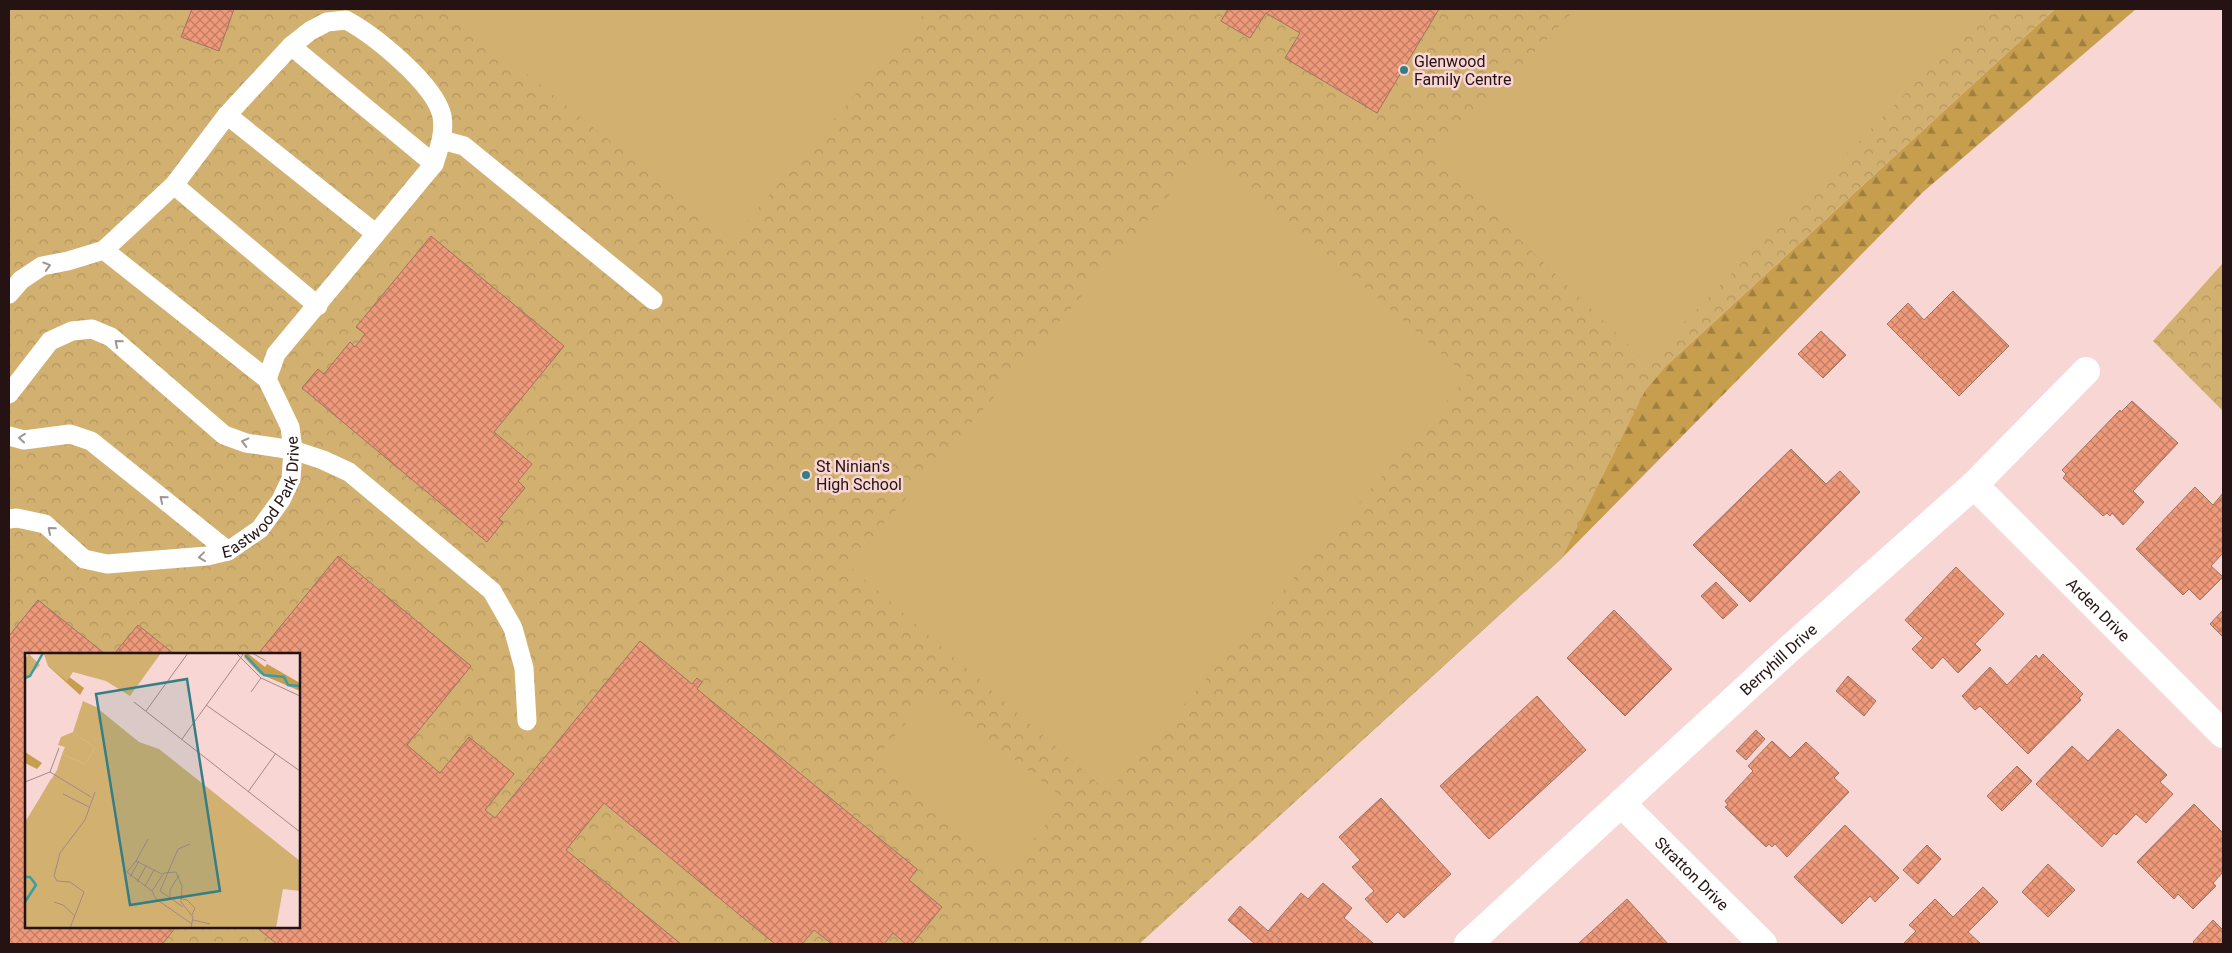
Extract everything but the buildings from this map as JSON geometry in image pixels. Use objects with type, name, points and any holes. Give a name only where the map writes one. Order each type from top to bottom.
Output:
[{"type":"street","name":"Berryhill Drive","points":[[1468,944],[1788,650],[1974,485],[2086,371]]},
{"type":"street","name":"Arden Drive","points":[[1974,485],[2223,734]]},
{"type":"street","name":"Stratton Drive","points":[[1621,803],[1764,944]]},
{"type":"lane","points":[[9,294],[21,280],[42,266],[68,261],[104,250],[174,185],[227,115],[290,46],[310,31],[327,22],[346,20],[384,45],[433,94],[442,116],[442,140],[434,164],[318,306],[276,354],[267,379]]},
{"type":"lane","points":[[290,46],[434,164]]},
{"type":"lane","points":[[227,115],[376,233]]},
{"type":"lane","points":[[442,140],[464,146],[653,300]]},
{"type":"lane","points":[[174,185],[318,306]]},
{"type":"lane","name":"Eastwood Park Drive","points":[[9,519],[17,518],[45,524],[84,559],[107,564],[207,556],[228,551],[260,530],[281,500],[291,479],[293,450],[290,428],[267,379],[104,250]]},
{"type":"lane","points":[[9,394],[50,341],[72,331],[92,329],[111,337],[224,435],[246,444],[293,450],[323,460],[349,472],[492,591],[514,628],[524,668],[526,722]]},
{"type":"lane","points":[[9,436],[24,440],[70,434],[92,441],[228,551]]},
{"type":"green space","name":"St Ninian's High School","points":[[9,9],[2055,9],[1668,364],[1645,391],[1562,558],[1139,944],[9,944]]},
{"type":"green space","points":[[446,9],[928,9],[732,239]]},
{"type":"green space","points":[[1576,9],[1987,9],[1646,362],[1434,156]]},
{"type":"green space","points":[[2055,9],[2136,9],[1923,192],[1562,558],[1139,944],[976,944],[1550,433],[1668,364]]},
{"type":"green space","points":[[1208,150],[1468,377],[1108,792],[848,565]]},
{"type":"green space","points":[[2223,263],[2223,411],[2153,341]]},
{"type":"green space","points":[[931,694],[1066,800],[1009,868],[873,761]]},
{"type":"place","name":"Glenwood Family Centre","points":[[1404,70]]},
{"type":"place","name":"St Ninian's High School","points":[[806,475]]}]
